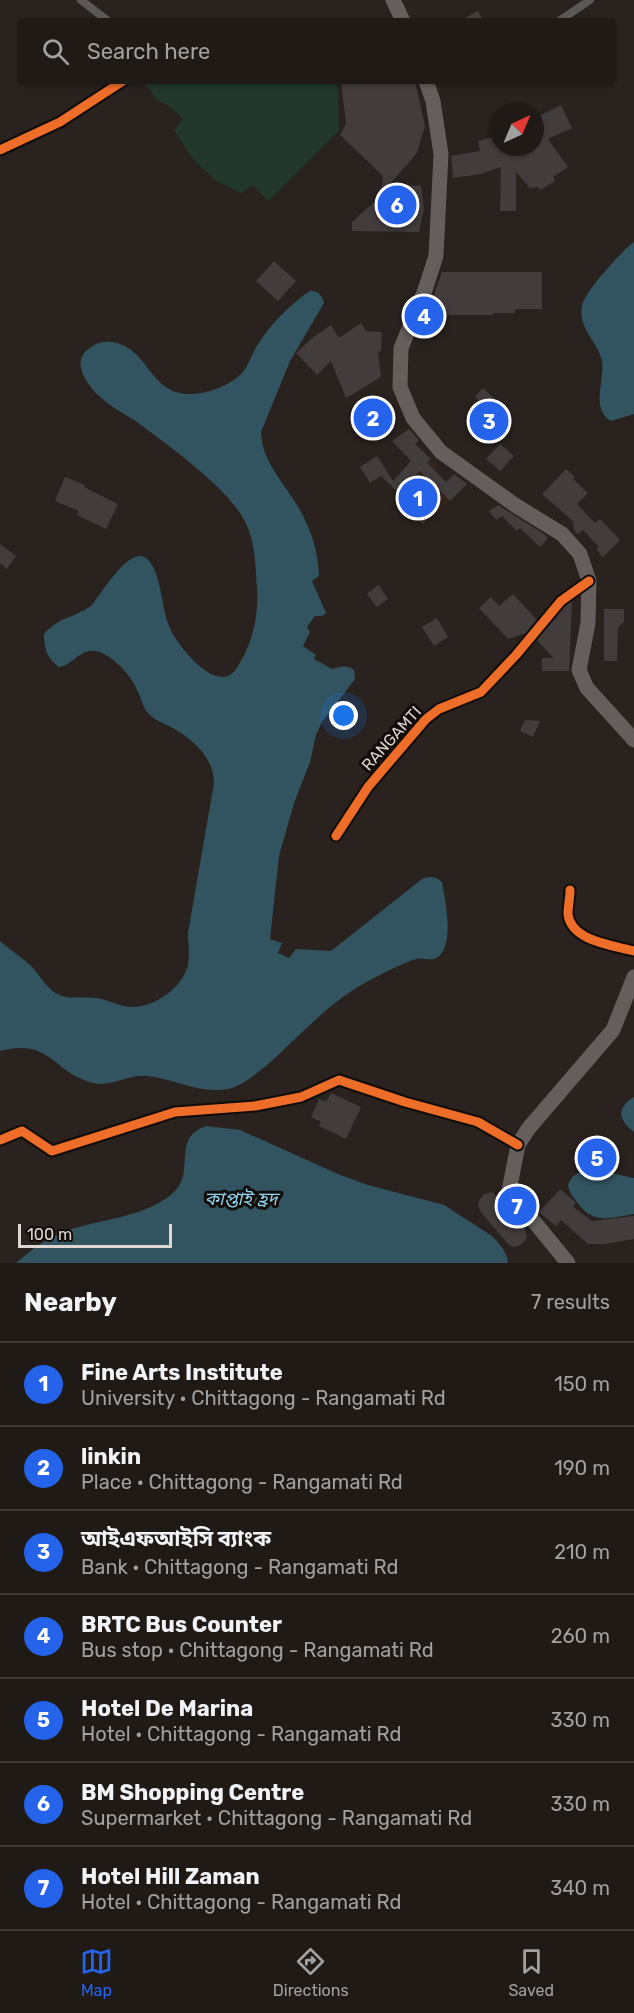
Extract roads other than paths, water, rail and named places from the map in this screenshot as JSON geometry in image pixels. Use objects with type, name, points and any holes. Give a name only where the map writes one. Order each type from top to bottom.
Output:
[{"type":"highway","points":[[393,0],[402,18]]},
{"type":"highway","points":[[427,84],[433,101],[441,154],[436,256],[425,290],[401,348],[400,387],[413,418],[441,452],[562,534],[580,554],[589,581],[588,624],[579,670],[587,688],[634,740]]},
{"type":"highway","points":[[568,1263],[509,1191],[518,1145],[528,1129],[613,1030],[634,977]]},
{"type":"street","points":[[81,0],[104,18]]},
{"type":"street","points":[[563,18],[590,0]]},
{"type":"street","points":[[0,150],[60,122],[118,84]]},
{"type":"street","name":"RANGAMTI","points":[[336,836],[368,787],[426,718],[439,709],[481,692],[516,655],[561,601],[589,581]]},
{"type":"street","points":[[570,890],[568,915],[581,936],[634,951]]},
{"type":"street","points":[[0,1140],[22,1131],[52,1151],[175,1112],[255,1106],[301,1097],[339,1080],[405,1102],[478,1122],[518,1145]]},
{"type":"water","points":[[634,242],[634,414],[611,421],[601,409],[602,361],[582,321],[582,306],[596,282]]},
{"type":"water","points":[[310,291],[320,294],[324,303],[290,361],[261,432],[262,443],[275,472],[304,518],[316,550],[319,576],[312,581],[326,613],[322,616],[315,616],[307,627],[310,632],[303,646],[316,655],[314,659],[332,669],[351,668],[354,670],[355,679],[322,722],[316,735],[310,762],[294,803],[279,856],[270,939],[282,943],[278,953],[289,958],[296,949],[331,951],[422,879],[430,877],[442,882],[448,921],[446,942],[438,957],[412,960],[367,982],[345,996],[264,1068],[236,1086],[228,1089],[207,1090],[147,1076],[97,1084],[77,1077],[40,1052],[17,1048],[0,1051],[0,941],[32,967],[49,988],[61,996],[97,998],[133,1007],[150,1004],[167,994],[180,981],[188,965],[188,933],[214,783],[213,774],[206,757],[194,743],[148,713],[131,679],[109,657],[96,651],[85,652],[59,667],[47,653],[44,634],[55,624],[91,606],[112,577],[126,563],[132,558],[142,556],[149,560],[155,571],[169,626],[179,644],[208,672],[218,676],[228,676],[242,660],[250,641],[257,599],[252,542],[242,516],[222,491],[179,453],[115,408],[91,388],[82,372],[82,356],[92,346],[112,342],[134,352],[156,378],[173,391],[193,394],[208,391],[237,378],[247,366],[269,329],[288,308]]},
{"type":"water","points":[[634,1097],[634,1132],[622,1119],[621,1114],[624,1105]]},
{"type":"water","name":"কাপ্তাই হ্রদ","points":[[206,1126],[240,1130],[338,1174],[368,1185],[444,1205],[492,1236],[502,1247],[508,1263],[16,1263],[39,1245],[59,1234],[137,1212],[163,1200],[180,1184],[189,1138],[195,1131]]},
{"type":"water","points":[[590,1169],[634,1178],[634,1214],[602,1218],[595,1217],[583,1209],[571,1194],[568,1185],[576,1174]]},
{"type":"place","name":"BM Shopping Centre","points":[[397,205]]},
{"type":"place","name":"BRTC Bus Counter","points":[[424,316]]},
{"type":"place","name":"linkin","points":[[373,418]]},
{"type":"place","name":"আইএফআইসি ব্যাংক","points":[[489,421]]},
{"type":"place","name":"Fine Arts Institute","points":[[418,498]]},
{"type":"place","name":"Hotel De Marina","points":[[597,1158]]},
{"type":"place","name":"Hotel Hill Zaman","points":[[517,1206]]}]
